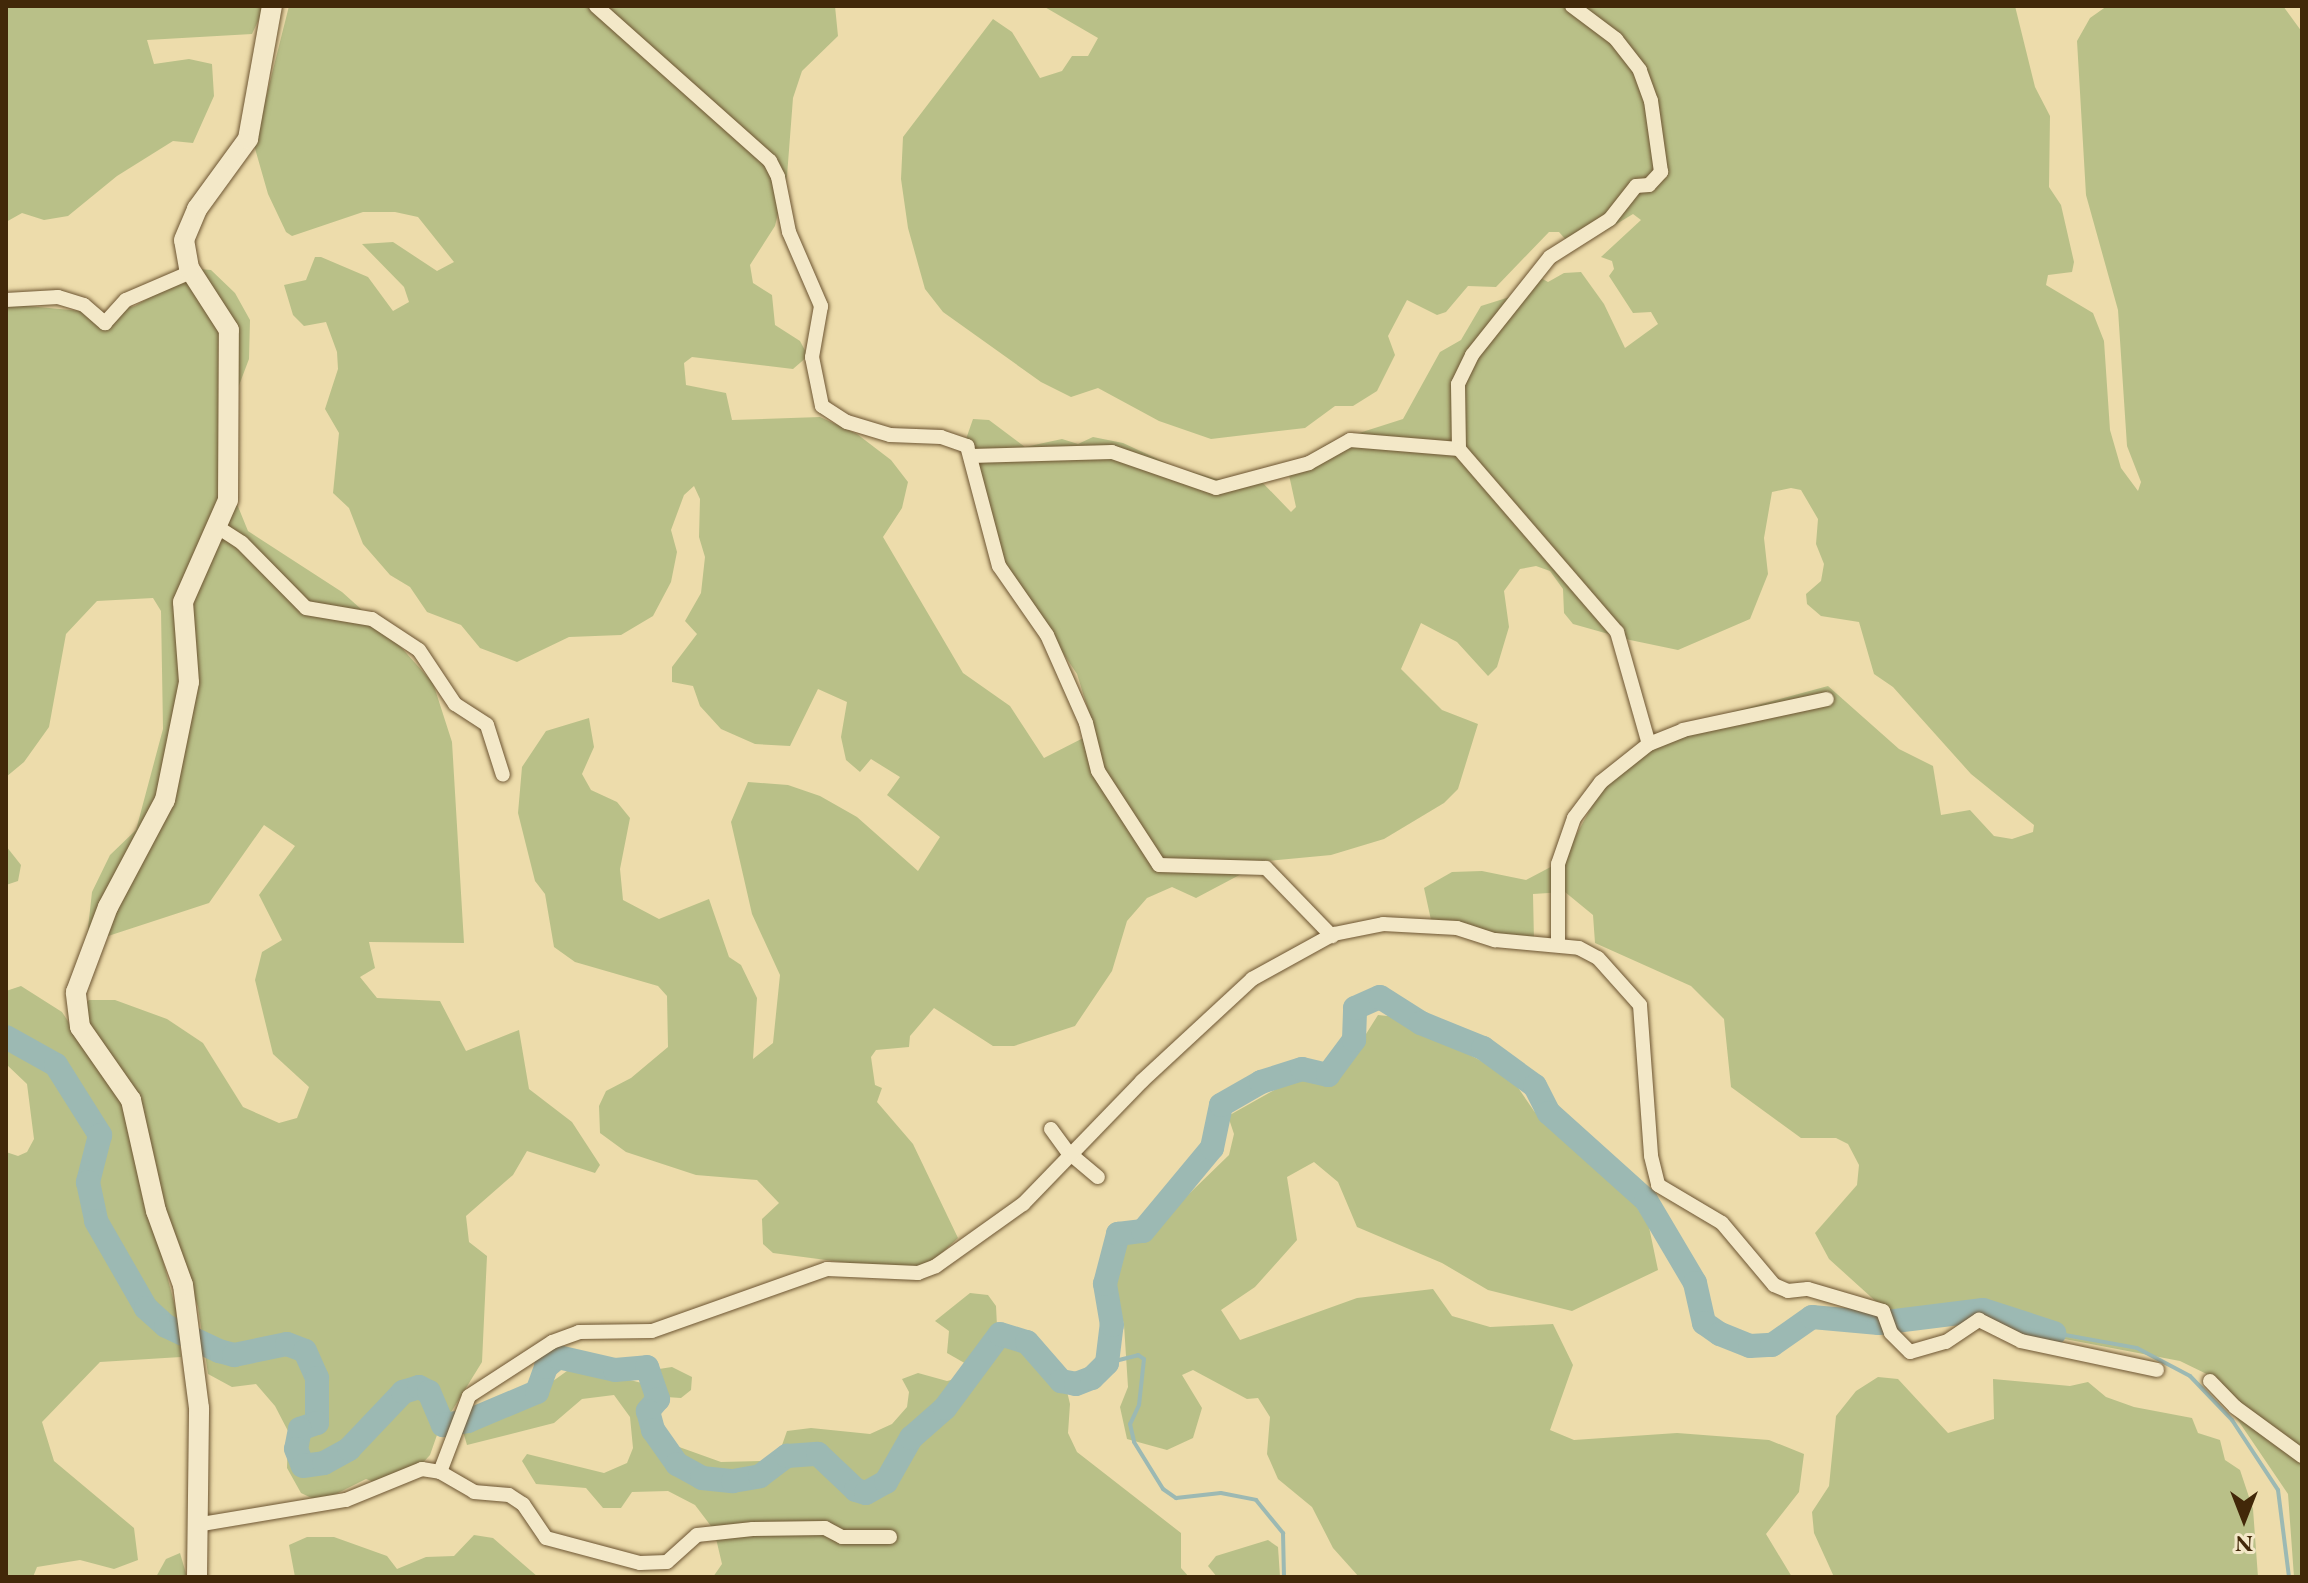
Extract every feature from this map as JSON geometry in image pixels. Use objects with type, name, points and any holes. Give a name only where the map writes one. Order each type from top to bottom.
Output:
[{"type":"street","points":[[197,1577],[196,1525],[201,1472],[197,1380],[179,1268],[156,1211],[131,1100],[80,1027],[76,992],[108,907],[165,800],[189,682],[183,602],[219,528],[230,478],[229,330],[191,272],[184,249],[192,219],[252,126],[272,6]]},
{"type":"street","points":[[596,6],[770,161],[778,177],[789,232],[821,306],[812,357],[822,406],[839,419],[890,435],[962,441],[971,456],[999,566],[1047,635],[1086,723],[1098,771],[1159,865],[1266,868],[1332,936]]},
{"type":"street","points":[[1572,6],[1616,39],[1640,70],[1651,101],[1661,172],[1649,185],[1636,186],[1610,219],[1550,257],[1472,355],[1458,384],[1459,449],[1617,632],[1649,744]]},
{"type":"street","points":[[6,300],[58,297],[84,305],[105,323],[126,300],[191,272]]},
{"type":"street","points":[[971,456],[1112,452],[1216,488],[1309,463],[1350,440],[1459,449]]},
{"type":"street","points":[[219,528],[242,543],[306,608],[372,619],[419,650],[455,704],[487,725],[503,775]]},
{"type":"street","points":[[1558,945],[1558,864],[1574,818],[1601,782],[1649,744],[1737,716],[1827,699]]},
{"type":"street","points":[[440,1472],[459,1412],[479,1387],[567,1335],[652,1331],[827,1269],[927,1270],[1023,1204],[1142,1081],[1252,979],[1332,936],[1365,926],[1418,923],[1510,942],[1558,945],[1589,951],[1640,1005],[1651,1156],[1658,1185],[1722,1223],[1774,1285],[1808,1289],[1883,1311],[1891,1333],[1910,1352],[1946,1342],[1979,1320],[2021,1341],[2157,1370]]},
{"type":"street","points":[[1051,1129],[1072,1156],[1098,1177]]},
{"type":"street","points":[[2210,1381],[2235,1407],[2302,1456]]},
{"type":"street","points":[[196,1525],[346,1500],[422,1469],[440,1472],[474,1492],[509,1495],[523,1504],[546,1538],[640,1563],[667,1562],[697,1535],[753,1529],[825,1528],[842,1537],[890,1537]]},
{"type":"green space","points":[[6,6],[265,6],[252,34],[147,40],[154,64],[189,59],[212,64],[214,96],[193,143],[173,141],[117,176],[68,216],[44,220],[22,213],[6,222]]},
{"type":"green space","points":[[289,6],[835,6],[838,36],[802,71],[793,98],[787,176],[775,226],[750,265],[753,283],[772,295],[775,325],[800,341],[808,356],[793,369],[692,357],[684,363],[686,385],[726,393],[732,420],[820,417],[857,434],[891,460],[908,482],[902,508],[883,537],[963,673],[1010,706],[1044,758],[1095,732],[1077,674],[1008,571],[966,439],[973,419],[989,420],[1025,447],[1062,439],[1078,444],[1093,437],[1123,443],[1175,467],[1217,479],[1259,479],[1291,512],[1296,507],[1289,475],[1299,461],[1331,442],[1403,419],[1440,352],[1461,340],[1481,306],[1516,295],[1541,278],[1548,282],[1564,273],[1581,272],[1604,304],[1625,348],[1658,324],[1651,312],[1633,313],[1609,276],[1614,269],[1612,261],[1601,257],[1641,220],[1633,214],[1605,231],[1566,240],[1559,232],[1549,232],[1496,287],[1468,286],[1446,312],[1437,315],[1407,300],[1388,336],[1395,355],[1377,391],[1353,406],[1335,406],[1305,428],[1211,439],[1159,421],[1098,388],[1071,397],[1041,382],[943,312],[925,289],[908,228],[901,179],[903,137],[993,19],[1012,32],[1040,78],[1062,71],[1072,56],[1088,56],[1098,38],[1043,6],[2015,6],[2035,87],[2050,116],[2049,187],[2061,205],[2074,262],[2072,272],[2048,275],[2046,285],[2093,313],[2104,341],[2110,430],[2121,468],[2138,491],[2141,482],[2127,446],[2118,310],[2086,195],[2077,41],[2090,18],[2107,6],[2283,6],[2302,32],[2302,1577],[2294,1577],[2288,1494],[2231,1410],[2221,1381],[2180,1361],[2054,1337],[1994,1308],[1892,1316],[1829,1259],[1815,1233],[1857,1185],[1859,1165],[1848,1144],[1836,1138],[1801,1138],[1731,1087],[1724,1019],[1691,986],[1595,943],[1593,915],[1565,892],[1533,894],[1534,941],[1431,920],[1424,888],[1452,872],[1482,871],[1526,880],[1562,861],[1604,784],[1663,741],[1728,713],[1828,686],[1899,749],[1933,766],[1941,815],[1970,810],[1994,836],[2012,839],[2033,832],[2034,825],[1971,774],[1893,687],[1874,674],[1859,622],[1821,616],[1807,604],[1806,594],[1821,581],[1824,564],[1816,544],[1818,519],[1801,490],[1791,488],[1772,492],[1764,538],[1768,574],[1750,619],[1678,650],[1630,640],[1573,624],[1564,613],[1563,589],[1550,571],[1536,566],[1520,569],[1504,591],[1509,627],[1497,667],[1488,676],[1457,642],[1421,623],[1401,669],[1442,710],[1478,724],[1458,789],[1444,803],[1384,839],[1331,855],[1266,861],[1196,898],[1172,887],[1147,898],[1127,921],[1112,971],[1075,1026],[1014,1046],[993,1046],[934,1008],[910,1036],[909,1047],[876,1050],[871,1057],[875,1085],[882,1088],[877,1102],[913,1144],[958,1238],[932,1262],[913,1268],[879,1267],[773,1253],[763,1244],[762,1219],[779,1203],[757,1180],[696,1175],[626,1152],[600,1133],[599,1106],[606,1091],[631,1078],[668,1047],[667,996],[658,986],[575,962],[554,947],[545,894],[535,881],[518,813],[522,767],[546,731],[589,718],[594,747],[582,774],[591,790],[617,802],[630,818],[620,869],[623,900],[659,919],[709,899],[729,957],[741,965],[757,998],[753,1059],[773,1043],[780,975],[752,914],[731,822],[748,782],[788,785],[820,796],[857,817],[918,871],[940,837],[887,795],[900,777],[871,759],[860,772],[846,760],[841,737],[847,702],[818,689],[790,746],[755,744],[721,729],[700,706],[693,686],[672,682],[672,667],[697,634],[685,621],[701,593],[705,557],[699,537],[700,499],[694,486],[684,495],[671,530],[677,552],[671,582],[653,616],[621,635],[569,637],[517,662],[480,648],[461,625],[427,612],[410,587],[390,575],[363,544],[349,508],[333,493],[339,433],[325,409],[338,369],[337,352],[326,322],[304,326],[293,315],[284,285],[306,280],[315,257],[321,257],[368,277],[393,311],[409,302],[404,287],[362,244],[393,242],[437,271],[454,262],[418,217],[395,212],[363,212],[292,236],[286,232],[268,194],[254,145]]},
{"type":"green space","points":[[199,269],[211,270],[235,293],[250,320],[249,359],[238,388],[237,504],[248,531],[342,592],[391,636],[433,683],[452,742],[464,943],[369,942],[375,968],[360,977],[377,998],[440,1001],[466,1051],[519,1030],[529,1089],[572,1122],[600,1165],[595,1173],[527,1151],[513,1175],[466,1216],[469,1242],[487,1256],[482,1362],[437,1435],[430,1455],[406,1481],[387,1487],[366,1479],[320,1502],[301,1493],[287,1468],[288,1431],[275,1406],[256,1384],[232,1387],[208,1374],[198,1307],[161,1204],[142,1104],[87,1023],[84,1005],[89,1000],[115,1000],[167,1019],[203,1043],[243,1107],[279,1123],[297,1118],[309,1087],[273,1054],[255,980],[262,952],[282,940],[259,895],[295,846],[264,825],[209,903],[102,938],[87,937],[92,892],[110,855],[136,830],[163,729],[161,611],[153,598],[97,601],[66,634],[49,727],[24,762],[6,777],[6,304],[103,313],[135,306]]},
{"type":"green space","points":[[6,846],[21,865],[18,881],[6,885]]},
{"type":"green space","points":[[21,986],[62,1012],[122,1104],[176,1310],[181,1357],[100,1362],[42,1422],[54,1461],[134,1528],[138,1560],[114,1569],[80,1560],[37,1567],[33,1577],[6,1577],[6,1152],[18,1156],[27,1152],[34,1139],[27,1084],[6,1064],[6,991]]},
{"type":"green space","points":[[1378,1015],[1397,1017],[1510,1076],[1534,1111],[1630,1196],[1649,1227],[1658,1270],[1572,1311],[1488,1290],[1442,1263],[1357,1227],[1338,1182],[1314,1162],[1287,1177],[1297,1240],[1255,1287],[1221,1310],[1240,1340],[1357,1298],[1433,1289],[1452,1316],[1490,1327],[1553,1324],[1573,1365],[1550,1430],[1574,1440],[1677,1433],[1769,1440],[1804,1454],[1799,1492],[1766,1534],[1792,1577],[1359,1577],[1333,1548],[1312,1507],[1278,1479],[1267,1454],[1270,1417],[1258,1398],[1247,1399],[1193,1370],[1182,1375],[1202,1408],[1193,1438],[1167,1450],[1127,1439],[1120,1407],[1128,1387],[1124,1325],[1113,1278],[1121,1248],[1158,1224],[1229,1155],[1234,1134],[1228,1116],[1292,1080],[1342,1072]]},
{"type":"green space","points":[[970,1293],[988,1295],[996,1306],[997,1326],[1025,1330],[1061,1366],[1070,1404],[1068,1433],[1077,1452],[1181,1533],[1181,1568],[1189,1577],[713,1577],[722,1564],[714,1530],[695,1505],[668,1491],[632,1492],[621,1508],[603,1508],[586,1488],[536,1484],[522,1461],[527,1454],[604,1473],[627,1463],[633,1448],[630,1417],[614,1395],[582,1399],[554,1423],[467,1445],[462,1428],[467,1413],[518,1390],[546,1386],[574,1366],[642,1383],[659,1369],[672,1367],[692,1377],[691,1390],[681,1398],[651,1396],[645,1406],[648,1419],[668,1443],[721,1462],[761,1461],[781,1448],[787,1431],[811,1428],[870,1434],[892,1424],[907,1407],[909,1392],[902,1379],[918,1373],[947,1381],[963,1377],[968,1365],[947,1353],[949,1331],[935,1321]]},
{"type":"green space","points":[[1878,1377],[1898,1379],[1948,1433],[1994,1419],[1993,1379],[2070,1386],[2088,1382],[2106,1397],[2134,1407],[2192,1418],[2198,1433],[2220,1440],[2225,1460],[2240,1470],[2253,1509],[2258,1577],[1834,1577],[1814,1533],[1812,1512],[1829,1486],[1836,1416],[1856,1391]]},
{"type":"green space","points":[[474,1535],[493,1538],[538,1577],[295,1577],[289,1545],[307,1537],[334,1537],[387,1556],[397,1569],[426,1557],[454,1556]]},
{"type":"green space","points":[[1268,1540],[1278,1547],[1280,1577],[1217,1577],[1208,1566],[1216,1556]]},
{"type":"green space","points":[[180,1553],[187,1577],[156,1577],[166,1559]]},
{"type":"waterway","points":[[6,1037],[56,1065],[100,1135],[88,1182],[96,1221],[146,1308],[166,1326],[219,1351],[234,1355],[287,1344],[305,1351],[317,1378],[317,1423],[300,1429],[296,1449],[303,1466],[324,1463],[349,1449],[403,1392],[419,1387],[429,1392],[443,1425],[468,1421],[537,1392],[546,1367],[558,1357],[615,1370],[647,1367],[658,1399],[648,1411],[653,1430],[677,1464],[702,1478],[733,1481],[760,1476],[787,1456],[818,1454],[856,1490],[866,1493],[886,1482],[911,1438],[945,1408],[1000,1334],[1027,1342],[1061,1381],[1076,1384],[1092,1378],[1107,1363],[1112,1325],[1105,1284],[1118,1234],[1143,1231],[1212,1148],[1221,1105],[1261,1082],[1302,1069],[1328,1075],[1354,1040],[1355,1008],[1380,997],[1421,1023],[1483,1048],[1535,1086],[1549,1113],[1646,1200],[1695,1283],[1704,1323],[1720,1334],[1750,1346],[1772,1345],[1812,1317],[1879,1323],[1983,1310],[2054,1333]]},
{"type":"waterway","points":[[2054,1333],[2137,1348],[2190,1376],[2232,1420],[2278,1490],[2289,1577]]},
{"type":"waterway","points":[[1107,1363],[1138,1355],[1144,1359],[1139,1405],[1130,1424],[1134,1442],[1163,1489],[1176,1498],[1221,1493],[1256,1500],[1283,1533],[1284,1577]]}]
